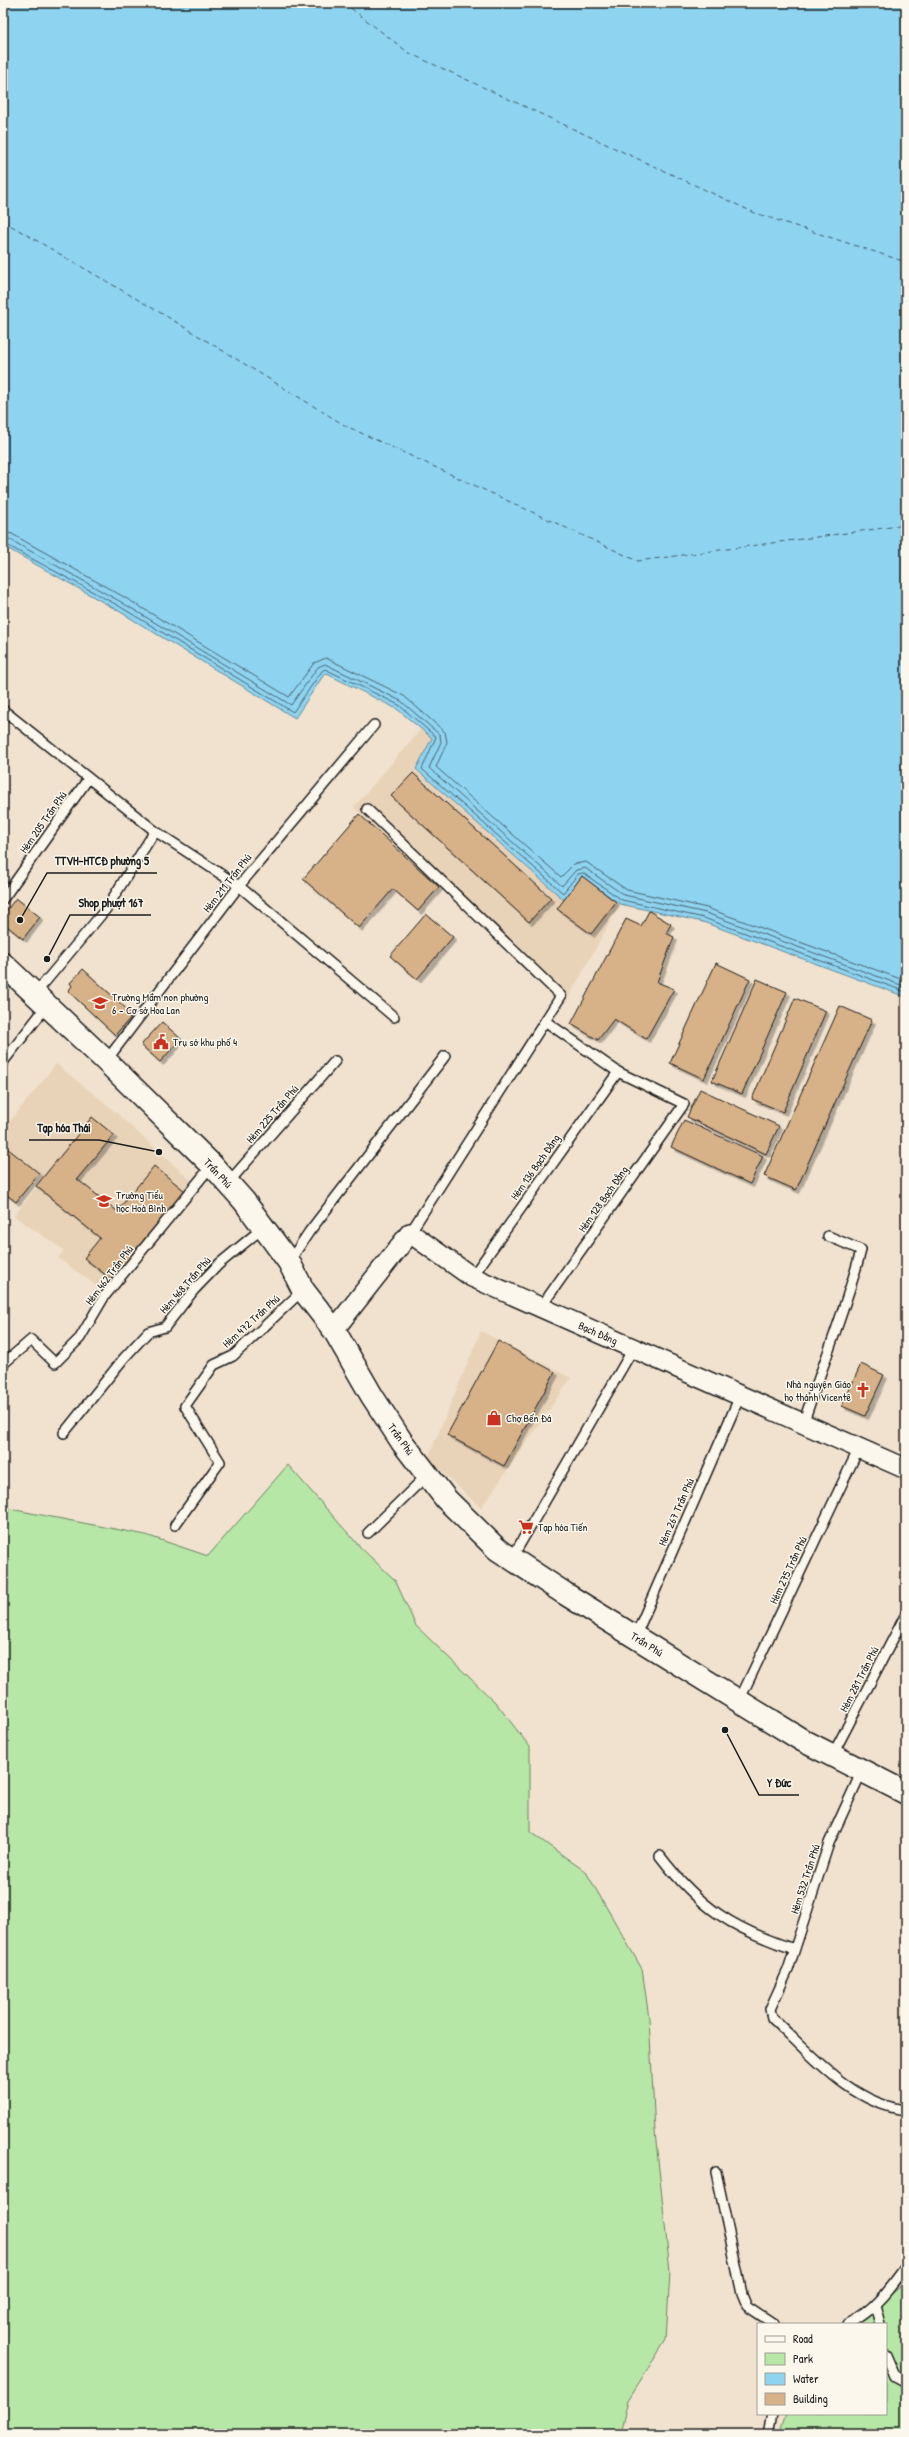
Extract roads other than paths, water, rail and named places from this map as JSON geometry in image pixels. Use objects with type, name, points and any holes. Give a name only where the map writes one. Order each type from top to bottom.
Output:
[{"type":"main road","name":"Trần Phú","points":[[3,964],[40,1001],[106,1061],[212,1165],[265,1226],[289,1262],[303,1290],[334,1330],[372,1396],[402,1442],[446,1499],[497,1549],[635,1637],[802,1740],[906,1793]]},
{"type":"street","name":"Bạch Đằng","points":[[410,1233],[472,1277],[906,1469]]},
{"type":"street","points":[[334,1330],[410,1233]]},
{"type":"lane","points":[[3,710],[155,831],[239,886],[394,1017]]},
{"type":"lane","name":"Hẻm 211 Trần Phú","points":[[106,1061],[239,886],[374,725]]},
{"type":"lane","name":"Hẻm 205 Trần Phú","points":[[3,899],[88,779]]},
{"type":"lane","points":[[367,809],[561,996],[410,1233]]},
{"type":"lane","points":[[3,1062],[40,1001],[106,909],[155,831]]},
{"type":"lane","points":[[545,1021],[618,1072]]},
{"type":"lane","points":[[289,1262],[309,1232],[446,1056]]},
{"type":"lane","name":"Hẻm 225 Trần Phú","points":[[228,1183],[335,1061]]},
{"type":"lane","name":"Hẻm 128 Bạch Đằng","points":[[541,1307],[684,1104],[618,1072]]},
{"type":"lane","name":"Hẻm 136 Bạch Đằng","points":[[472,1277],[618,1072]]},
{"type":"lane","name":"Hẻm 462 Trần Phú","points":[[3,1364],[31,1340],[55,1364],[80,1338],[104,1297],[212,1165]]},
{"type":"lane","name":"Hẻm 468 Trần Phú","points":[[64,1434],[124,1358],[148,1332],[165,1326],[194,1290],[219,1264],[265,1226]]},
{"type":"lane","points":[[803,1424],[823,1361],[849,1295],[861,1250],[828,1236]]},
{"type":"lane","name":"Hẻm 472 Trần Phú","points":[[175,1525],[220,1462],[185,1406],[214,1365],[234,1356],[303,1290]]},
{"type":"lane","points":[[512,1558],[633,1349]]},
{"type":"lane","name":"Hẻm 267 Trần Phú","points":[[635,1637],[740,1396]]},
{"type":"lane","name":"Hẻm 275 Trần Phú","points":[[739,1701],[858,1448]]},
{"type":"lane","points":[[368,1533],[428,1474]]},
{"type":"lane","name":"Hẻm 281 Trần Phú","points":[[832,1756],[906,1614]]},
{"type":"lane","name":"Hẻm 532 Trần Phú","points":[[862,1771],[829,1843],[788,1970],[770,2009],[772,2018],[809,2053],[842,2081],[870,2100],[906,2110]]},
{"type":"lane","points":[[660,1856],[696,1898],[719,1916],[751,1934],[794,1949]]},
{"type":"lane","points":[[716,2172],[742,2294],[747,2306],[772,2323]]},
{"type":"lane","points":[[850,2323],[862,2316],[882,2299],[906,2266]]},
{"type":"lane","points":[[875,2305],[880,2323]]},
{"type":"lane","points":[[887,2357],[895,2376],[906,2382]]},
{"type":"lane","points":[[768,2434],[772,2415]]},
{"type":"water","points":[[3,3],[906,3],[906,997],[703,922],[620,904],[582,877],[564,900],[416,769],[432,738],[397,709],[325,673],[295,718],[117,610],[3,546]]},
{"type":"place","name":"TTVH-HTCĐ phường 5","points":[[20,920]]},
{"type":"place","name":"Shop phượt 167","points":[[47,959]]},
{"type":"place","name":"Trường Mầm non phường 6 - Cơ sở Hoa Lan","points":[[100,1003]]},
{"type":"place","name":"Trụ sở khu phố 4","points":[[161,1042]]},
{"type":"place","name":"Tạp hóa Thái","points":[[159,1152]]},
{"type":"place","name":"Trường Tiểu học Hoà Bình","points":[[104,1201]]},
{"type":"place","name":"Nhà nguyện Giáo họ thánh Vicentê","points":[[863,1390]]},
{"type":"place","name":"Chợ Bến Đá","points":[[494,1418]]},
{"type":"place","name":"Tạp hóa Tiến","points":[[526,1527]]},
{"type":"place","name":"Y Đức","points":[[725,1730]]}]
